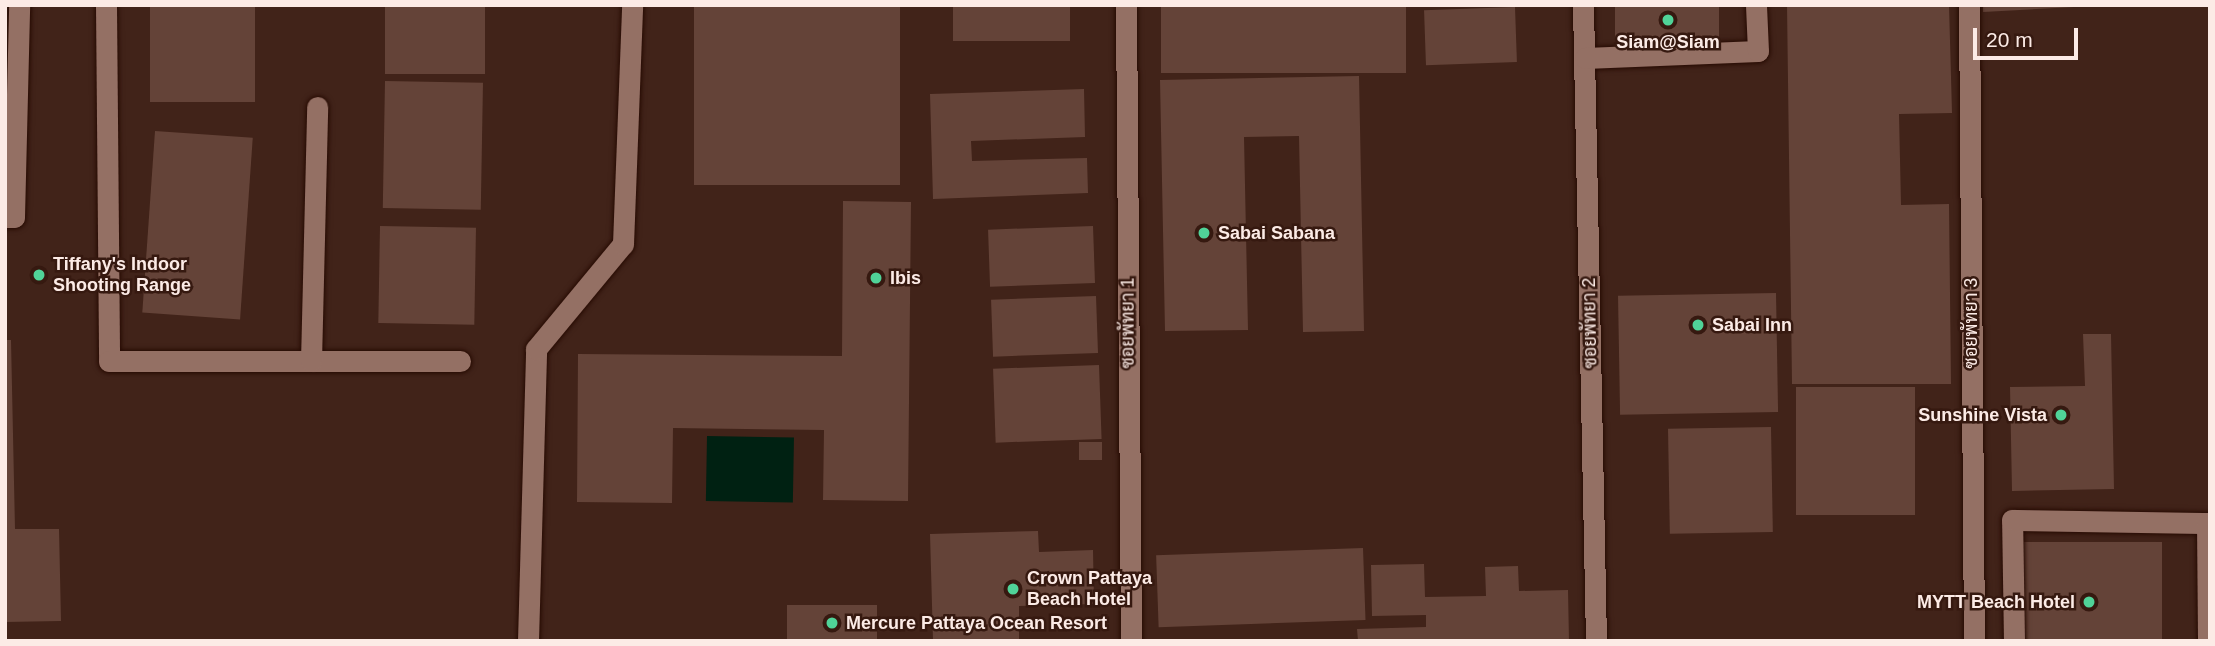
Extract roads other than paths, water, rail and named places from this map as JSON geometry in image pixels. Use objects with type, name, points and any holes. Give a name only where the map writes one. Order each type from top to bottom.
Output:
[{"type":"street","points":[[5,217],[13,217],[19,5]]},
{"type":"street","points":[[106,5],[109,361],[460,361]]},
{"type":"street","points":[[528,641],[536,349],[623,244],[632,5]]},
{"type":"street","name":"ซอยพัทยา 1","points":[[1126,5],[1131,641]]},
{"type":"street","name":"ซอยพัทยา 2","points":[[1583,5],[1596,641]]},
{"type":"street","points":[[1585,58],[1758,51],[1756,5]]},
{"type":"street","name":"ซอยพัทยา 3","points":[[1969,5],[1973,641]]},
{"type":"street","points":[[311,361],[317,107]]},
{"type":"street","points":[[2014,641],[2012,520],[2207,523],[2208,641]]},
{"type":"place","name":"Siam@Siam","points":[[1668,20]]},
{"type":"place","name":"Sabai Sabana","points":[[1204,233]]},
{"type":"place","name":"Tiffany's Indoor Shooting Range","points":[[39,275]]},
{"type":"place","name":"Ibis","points":[[876,278]]},
{"type":"place","name":"Sabai Inn","points":[[1698,325]]},
{"type":"place","name":"Sunshine Vista","points":[[2061,415]]},
{"type":"place","name":"Crown Pattaya Beach Hotel","points":[[1013,589]]},
{"type":"place","name":"MYTT Beach Hotel","points":[[2089,602]]},
{"type":"place","name":"Mercure Pattaya Ocean Resort","points":[[832,623]]}]
